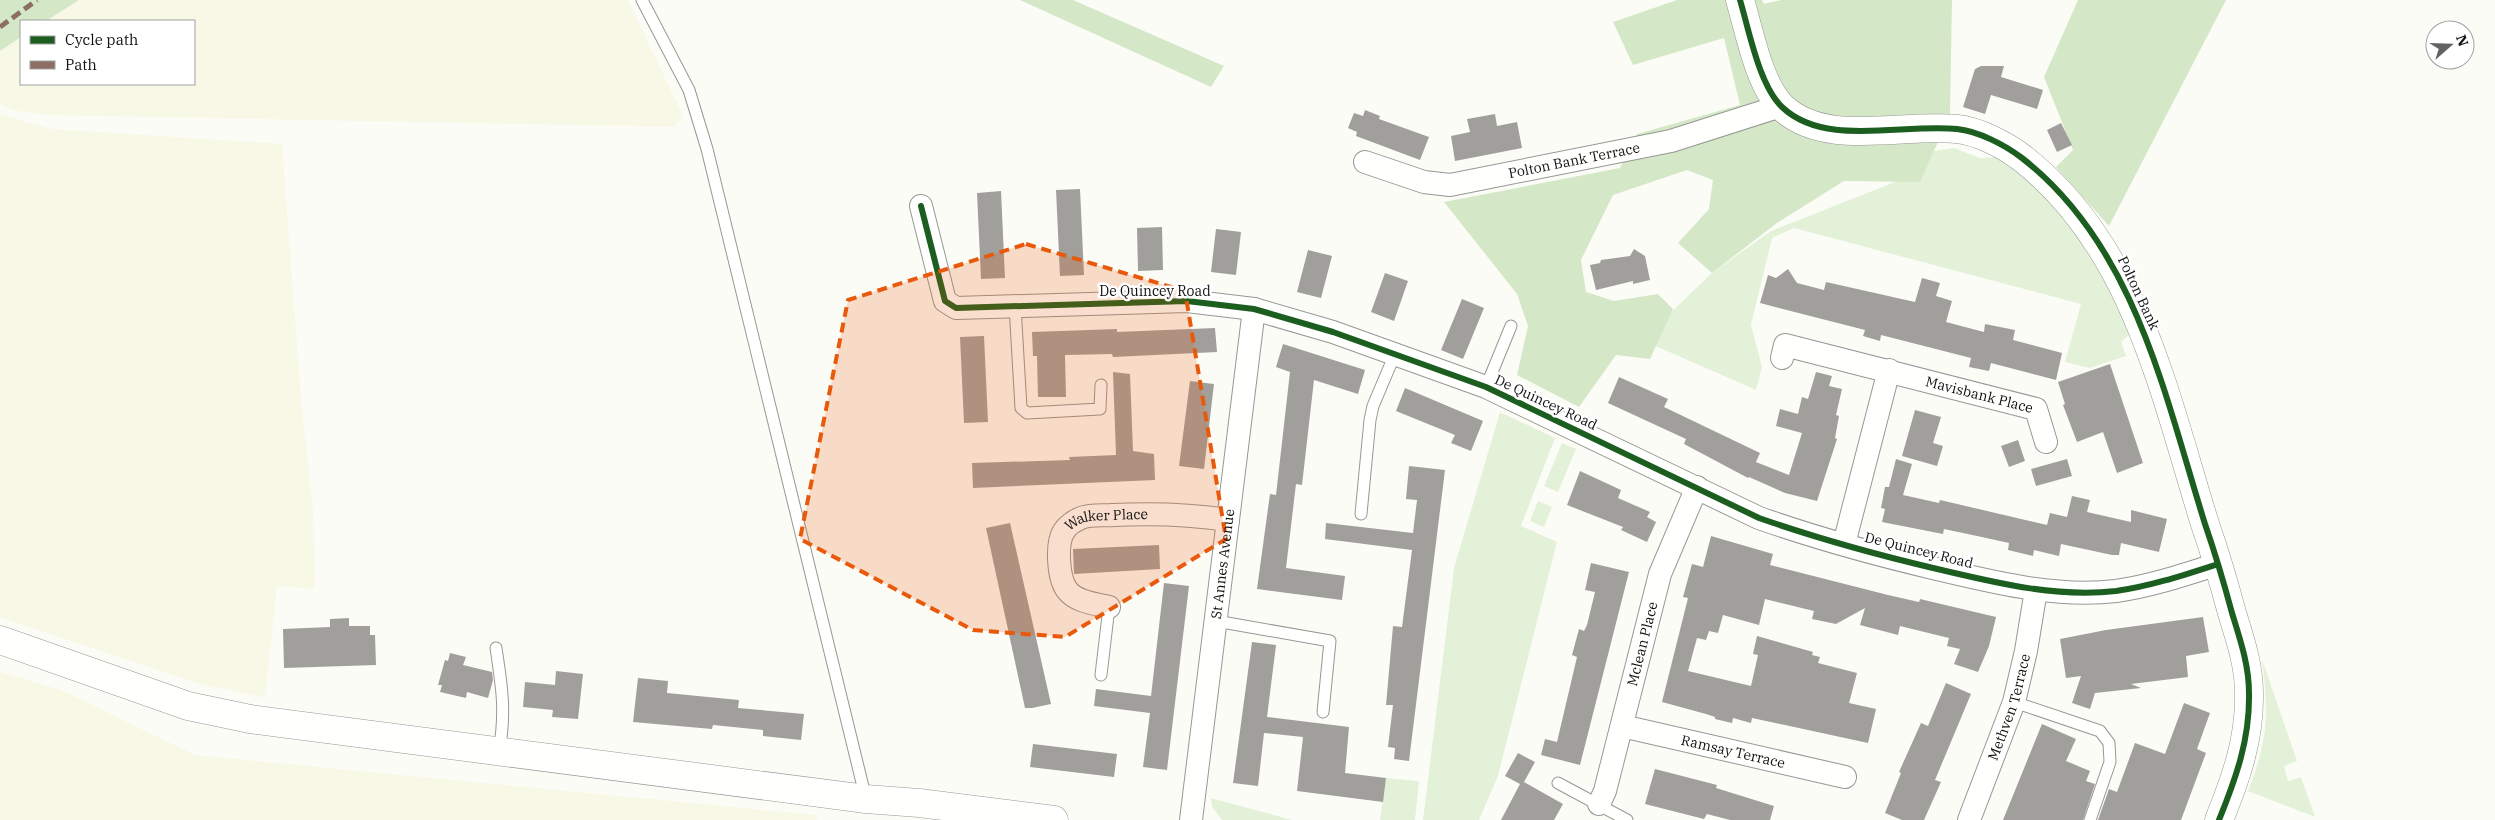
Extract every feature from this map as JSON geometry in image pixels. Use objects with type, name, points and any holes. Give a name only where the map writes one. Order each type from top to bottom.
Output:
[{"type":"street","name":"Polton Bank","points":[[1740,0],[1765,80],[1781,106],[1806,123],[1850,131],[1935,127],[1961,129],[1990,140],[2019,156],[2050,181],[2079,213],[2106,252],[2128,293],[2146,338],[2218,564],[2246,660],[2249,691],[2245,750],[2219,820]]},
{"type":"street","name":"Polton Bank Terrace","points":[[1365,162],[1424,182],[1450,185],[1671,141],[1781,106]]},
{"type":"street","name":"De Quincey Road","points":[[921,206],[946,301],[956,308],[1187,301],[1254,309],[1333,332],[1486,387],[1759,518],[1801,533],[1918,564],[2036,590],[2078,593],[2115,591],[2153,584],[2218,564]]},
{"type":"street","name":"St Annes Avenue","points":[[1191,820],[1254,309]]},
{"type":"street","name":"Mavisbank Place","points":[[1782,358],[1785,345],[2036,409],[2046,442]]},
{"type":"street","points":[[1844,544],[1889,370]]},
{"type":"street","name":"Mclean Place","points":[[1599,804],[1605,791],[1660,574],[1697,487]]},
{"type":"street","name":"Walker Place","points":[[1109,607],[1080,599],[1068,591],[1062,580],[1060,542],[1064,532],[1071,524],[1080,518],[1168,513],[1228,520]]},
{"type":"street","name":"Methven Terrace","points":[[1969,820],[2014,702],[2026,651],[2036,590]]},
{"type":"street","points":[[0,640],[197,708],[250,720],[866,799],[918,811],[1054,820]]},
{"type":"street","name":"Ramsay Terrace","points":[[1622,726],[1845,777]]},
{"type":"lane","points":[[642,0],[689,90],[707,148],[866,799]]},
{"type":"lane","points":[[1015,306],[1021,408],[1027,413],[1100,409],[1101,385]]},
{"type":"lane","points":[[1486,387],[1511,326]]},
{"type":"lane","points":[[1360,514],[1373,406],[1395,354]]},
{"type":"lane","points":[[1101,675],[1109,607]]},
{"type":"lane","points":[[1216,621],[1330,641],[1322,712]]},
{"type":"lane","points":[[496,648],[504,700],[504,722],[499,752]]},
{"type":"lane","points":[[2014,702],[2100,731],[2109,743],[2110,762],[2090,820]]},
{"type":"lane","points":[[1558,782],[1627,820]]},
{"type":"highlighted area","points":[[1026,244],[1185,291],[1226,539],[1065,637],[973,630],[800,539],[848,300]]},
{"type":"green space","points":[[0,0],[79,0],[48,20],[20,20],[20,38],[0,51]]},
{"type":"green space","points":[[79,0],[628,0],[683,116],[675,127],[45,115],[12,110],[0,104],[0,51],[20,38],[20,85],[195,85],[195,20],[48,20]]},
{"type":"green space","points":[[1020,0],[1073,0],[1224,66],[1211,87]]},
{"type":"green space","points":[[1677,0],[1762,0],[1764,4],[1781,0],[1952,0],[1950,115],[1920,182],[1844,181],[1777,223],[1712,273],[1678,243],[1709,209],[1713,180],[1687,170],[1613,195],[1581,260],[1586,292],[1614,301],[1658,294],[1673,309],[1650,359],[1616,355],[1579,407],[1517,375],[1528,326],[1517,294],[1444,202],[1620,168],[1637,134],[1740,105],[1724,38],[1633,65],[1613,22]]},
{"type":"green space","points":[[2078,0],[2226,0],[2109,226],[2056,167],[2073,150],[2044,77]]},
{"type":"green space","points":[[0,114],[52,129],[282,144],[301,398],[313,509],[315,589],[277,586],[265,698],[201,684],[0,617]]},
{"type":"green space","points":[[1954,148],[1980,158],[1999,157],[2025,174],[2086,242],[2132,332],[2121,342],[2126,356],[2090,368],[2065,362],[2081,304],[1794,228],[1772,238],[1751,325],[1762,367],[1756,390],[1642,340],[1712,273],[1771,231],[1895,182],[1934,151]]},
{"type":"green space","points":[[1500,412],[1555,438],[1521,526],[1557,542],[1498,776],[1479,820],[1423,820],[1454,568]]},
{"type":"green space","points":[[1562,443],[1576,449],[1558,492],[1544,486]]},
{"type":"green space","points":[[1538,501],[1552,507],[1544,527],[1530,521]]},
{"type":"green space","points":[[2262,659],[2297,761],[2284,766],[2288,781],[2301,777],[2315,817],[2248,791],[2260,757],[2265,726],[2266,695]]},
{"type":"green space","points":[[0,672],[61,690],[195,755],[816,815],[817,820],[0,820]]},
{"type":"green space","points":[[1386,778],[1419,781],[1415,820],[1380,820]]},
{"type":"green space","points":[[1211,798],[1292,820],[1222,820],[1212,807]]},
{"type":"building","points":[[1981,66],[2004,66],[2001,77],[2043,90],[2037,109],[1991,95],[1985,114],[1963,107],[1975,69]]},
{"type":"building","points":[[1365,110],[1380,116],[1379,119],[1429,137],[1420,160],[1356,136],[1357,132],[1348,128],[1354,113],[1363,116]]},
{"type":"building","points":[[1495,114],[1497,126],[1517,122],[1522,148],[1455,161],[1451,136],[1470,132],[1467,119]]},
{"type":"building","points":[[2061,123],[2072,145],[2057,152],[2047,130]]},
{"type":"building","points":[[1080,189],[1084,275],[1060,276],[1056,190]]},
{"type":"building","points":[[1001,191],[1005,278],[981,279],[977,193]]},
{"type":"building","points":[[1162,227],[1163,270],[1138,271],[1137,228]]},
{"type":"building","points":[[1216,229],[1241,232],[1236,275],[1211,272]]},
{"type":"building","points":[[1634,249],[1645,256],[1650,280],[1633,284],[1633,281],[1596,290],[1590,265],[1600,263],[1601,260],[1630,256]]},
{"type":"building","points":[[1308,250],[1332,256],[1321,298],[1297,292]]},
{"type":"building","points":[[1788,269],[1797,283],[1824,290],[1826,282],[1915,302],[1922,278],[1940,283],[1936,296],[1952,301],[1946,322],[1984,332],[1985,324],[2015,330],[2013,340],[2062,353],[2056,380],[1991,363],[1989,371],[1969,367],[1971,358],[1881,335],[1880,341],[1863,336],[1865,330],[1760,303],[1768,275],[1776,278]]},
{"type":"building","points":[[1385,273],[1408,281],[1394,321],[1371,312]]},
{"type":"building","points":[[1462,299],[1484,308],[1463,359],[1441,350]]},
{"type":"building","points":[[1215,328],[1217,352],[1113,357],[1112,354],[1065,355],[1066,397],[1038,397],[1037,356],[1033,356],[1032,332],[1117,329],[1117,332]]},
{"type":"building","points":[[984,336],[988,422],[964,423],[960,337]]},
{"type":"building","points":[[1283,344],[1365,370],[1358,394],[1314,380],[1302,485],[1296,484],[1286,568],[1345,576],[1342,600],[1257,589],[1270,494],[1276,495],[1290,372],[1276,367]]},
{"type":"building","points":[[2110,364],[2143,463],[2117,473],[2103,432],[2077,442],[2063,405],[2065,404],[2058,382]]},
{"type":"building","points":[[1113,372],[1130,374],[1133,451],[1154,454],[1155,480],[973,488],[972,463],[1070,460],[1069,457],[1116,455]]},
{"type":"building","points":[[1816,372],[1832,376],[1829,386],[1842,389],[1836,415],[1839,416],[1835,438],[1837,439],[1817,501],[1785,493],[1748,478],[1684,444],[1686,439],[1608,403],[1619,377],[1668,399],[1664,407],[1760,453],[1756,462],[1789,475],[1802,433],[1776,426],[1780,409],[1798,414],[1802,397],[1808,399]]},
{"type":"building","points":[[1190,381],[1214,384],[1204,469],[1179,466]]},
{"type":"building","points":[[1405,388],[1483,421],[1471,451],[1451,443],[1455,435],[1396,411]]},
{"type":"building","points":[[1915,410],[1941,417],[1933,443],[1943,446],[1937,466],[1902,456]]},
{"type":"building","points":[[2018,440],[2025,461],[2009,467],[2001,446]]},
{"type":"building","points":[[1896,459],[1912,464],[1903,495],[1939,503],[1940,500],[2047,525],[2050,513],[2067,517],[2072,496],[2090,500],[2087,512],[2131,522],[2131,510],[2167,519],[2159,552],[2121,543],[2119,555],[2112,555],[2061,544],[2059,556],[2034,550],[2033,556],[2008,550],[2009,543],[1944,529],[1943,534],[1882,522],[1885,509],[1881,508],[1885,487],[1889,487]]},
{"type":"building","points":[[2067,459],[2072,476],[2036,486],[2031,469]]},
{"type":"building","points":[[1409,466],[1445,470],[1409,761],[1394,759],[1395,748],[1388,747],[1393,705],[1386,705],[1393,626],[1402,627],[1412,550],[1325,539],[1326,523],[1413,533],[1417,500],[1406,499]]},
{"type":"building","points":[[1580,471],[1621,490],[1618,498],[1650,512],[1647,517],[1656,522],[1647,542],[1621,530],[1623,527],[1567,505]]},
{"type":"building","points":[[1010,523],[1051,704],[1032,708],[1025,708],[986,528]]},
{"type":"building","points":[[1711,536],[1773,554],[1770,565],[1888,595],[1919,602],[1920,599],[1996,617],[1989,646],[1978,672],[1954,664],[1960,649],[1947,646],[1949,638],[1900,626],[1898,635],[1860,625],[1865,608],[1836,624],[1812,619],[1814,611],[1765,599],[1759,625],[1723,615],[1718,633],[1709,631],[1706,640],[1697,638],[1688,671],[1751,686],[1758,655],[1753,654],[1757,636],[1813,652],[1812,655],[1820,657],[1818,663],[1857,673],[1849,703],[1876,709],[1868,743],[1752,718],[1751,723],[1733,718],[1732,723],[1662,702],[1688,598],[1683,597],[1692,564],[1703,567]]},
{"type":"building","points":[[1159,545],[1160,569],[1074,574],[1073,549]]},
{"type":"building","points":[[1591,563],[1629,572],[1580,765],[1541,755],[1545,739],[1557,742],[1577,657],[1572,655],[1579,629],[1584,631],[1587,625],[1595,592],[1585,590]]},
{"type":"building","points":[[1164,583],[1189,586],[1167,770],[1143,767],[1150,713],[1094,706],[1096,689],[1151,696]]},
{"type":"building","points":[[2203,617],[2209,652],[2186,656],[2188,677],[2131,684],[2141,688],[2095,693],[2090,709],[2072,703],[2081,676],[2066,678],[2060,639],[2106,630]]},
{"type":"building","points":[[349,618],[349,626],[370,626],[370,635],[375,635],[376,665],[284,668],[283,629],[330,627],[330,619]]},
{"type":"building","points":[[1252,642],[1276,645],[1267,717],[1349,727],[1345,773],[1386,778],[1383,802],[1297,791],[1303,737],[1264,733],[1258,786],[1233,783]]},
{"type":"building","points":[[450,653],[466,657],[463,665],[492,672],[493,680],[488,698],[467,692],[466,698],[440,692],[442,685],[438,685],[445,660],[448,661]]},
{"type":"building","points":[[556,671],[583,674],[578,719],[552,717],[553,710],[523,707],[525,682],[555,685]]},
{"type":"building","points":[[638,678],[668,681],[667,693],[739,700],[738,708],[804,714],[801,740],[763,736],[763,730],[713,725],[712,729],[633,722]]},
{"type":"building","points":[[1946,683],[1971,694],[1935,780],[1941,782],[1924,820],[1902,820],[1885,813],[1901,773],[1899,772],[1921,723],[1928,726]]},
{"type":"building","points":[[2184,703],[2210,713],[2197,749],[2206,753],[2181,820],[2098,820],[2109,789],[2117,792],[2135,743],[2165,754]]},
{"type":"building","points":[[2042,724],[2076,739],[2066,761],[2090,771],[2086,781],[2095,784],[2083,820],[2003,820]]},
{"type":"building","points":[[1033,744],[1117,754],[1114,777],[1030,767]]},
{"type":"building","points":[[1518,753],[1535,762],[1524,782],[1563,804],[1554,820],[1501,820],[1520,784],[1505,776]]},
{"type":"building","points":[[1655,769],[1717,785],[1716,788],[1774,806],[1770,820],[1730,820],[1707,814],[1704,819],[1645,804]]},
{"type":"marked path","points":[[0,27],[37,0]]},
{"type":"cycle path","points":[[1740,0],[1761,71],[1767,85],[1782,107],[1800,119],[1820,127],[1865,131],[1957,129],[1974,133],[2008,148],[2022,158],[2061,194],[2092,234],[2119,278],[2159,374],[2246,662],[2249,683],[2247,726],[2241,758],[2219,820]]},
{"type":"cycle path","points":[[921,206],[945,301],[956,308],[1187,301],[1254,309],[1333,332],[1486,387],[1759,518],[1867,551],[2001,583],[2070,592],[2116,591],[2155,583],[2218,564]]}]
